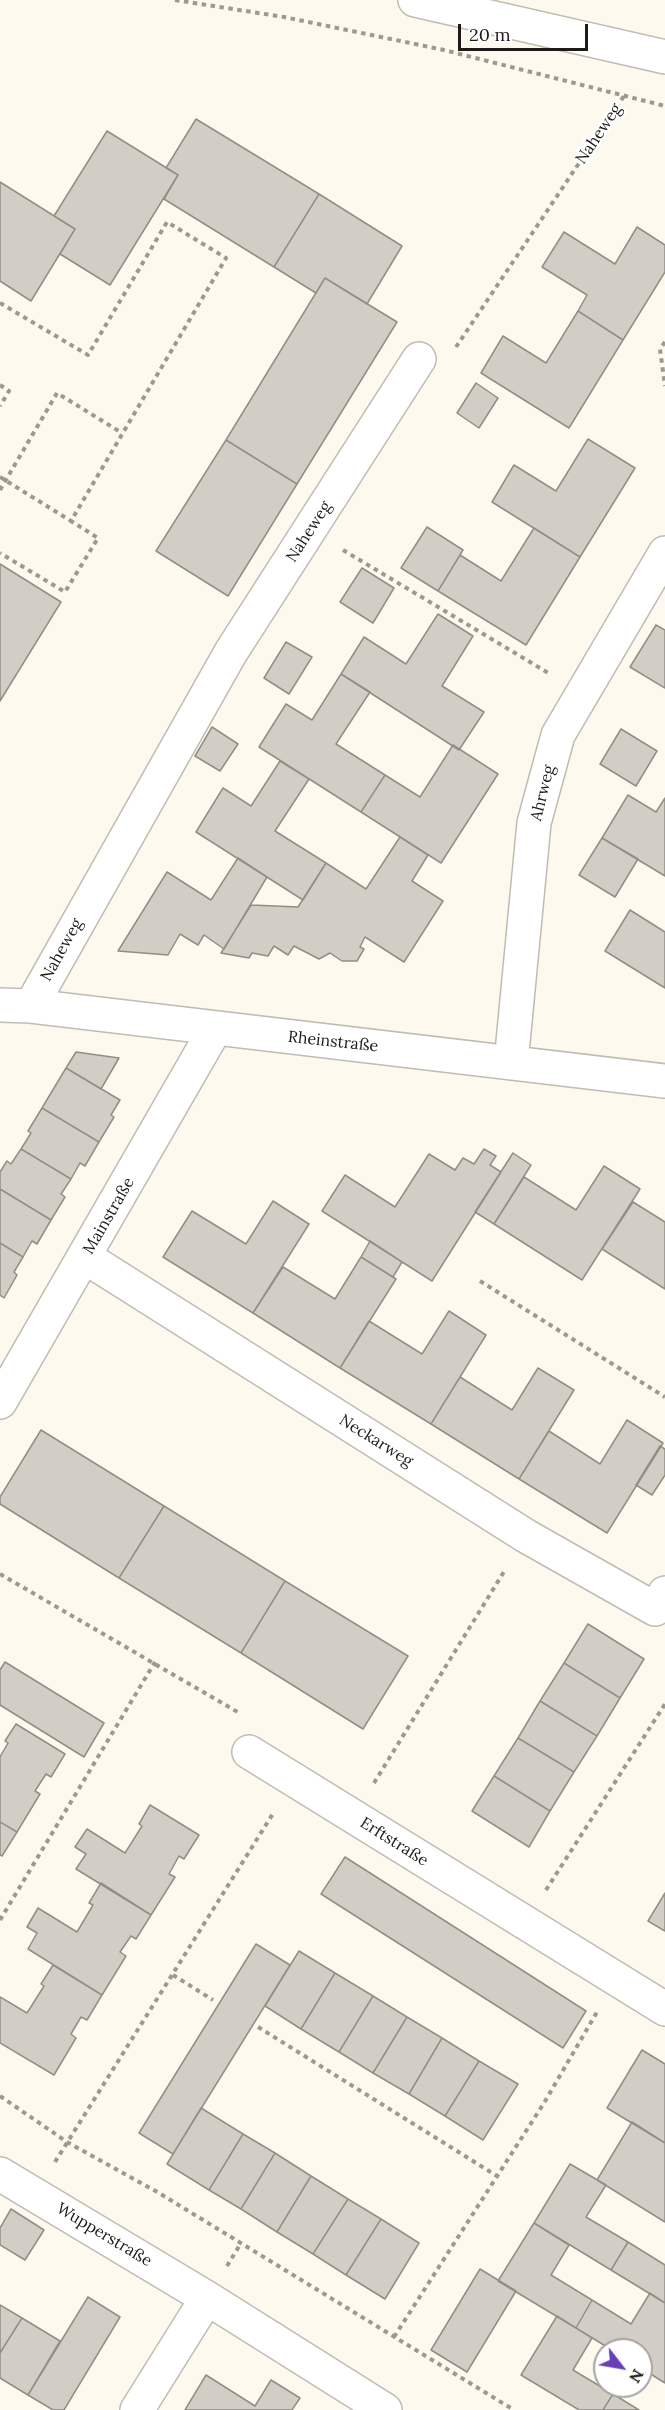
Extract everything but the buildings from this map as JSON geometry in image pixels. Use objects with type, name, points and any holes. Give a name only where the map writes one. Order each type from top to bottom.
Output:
[{"type":"street","points":[[414,0],[665,57]]},
{"type":"street","name":"Naheweg","points":[[15,1005],[231,652],[419,359]]},
{"type":"street","name":"Ahrweg","points":[[511,1063],[534,823],[558,735],[665,553]]},
{"type":"street","name":"Rheinstraße","points":[[15,1005],[665,1081]]},
{"type":"street","name":"Mainstraße","points":[[0,1402],[215,1029]]},
{"type":"street","name":"Neckarweg","points":[[85,1257],[526,1536],[655,1609],[665,1593]]},
{"type":"street","name":"Erftstraße","points":[[249,1752],[665,2009]]},
{"type":"street","name":"Wupperstraße","points":[[0,2174],[207,2298],[386,2410]]},
{"type":"street","points":[[137,2410],[207,2298]]},
{"type":"path","points":[[175,0],[284,17],[444,50],[665,106]]},
{"type":"path","name":"Naheweg","points":[[419,359],[449,358],[624,96]]},
{"type":"path","points":[[0,303],[88,355],[167,222],[226,258],[71,521]]},
{"type":"path","points":[[665,342],[660,349],[665,386]]},
{"type":"path","points":[[0,385],[9,391],[0,406]]},
{"type":"path","points":[[0,490],[57,393],[122,433]]},
{"type":"path","points":[[0,477],[98,538],[65,592],[0,553]]},
{"type":"path","points":[[310,530],[582,692]]},
{"type":"path","points":[[480,1281],[665,1397]]},
{"type":"path","points":[[353,1817],[526,1536]]},
{"type":"path","points":[[0,1574],[155,1662],[257,1724],[249,1752]]},
{"type":"path","points":[[0,1920],[155,1662]]},
{"type":"path","points":[[525,1922],[665,1704]]},
{"type":"path","points":[[35,2193],[294,1780]]},
{"type":"path","points":[[173,1975],[213,2000]]},
{"type":"path","points":[[394,2337],[497,2176],[617,1979]]},
{"type":"path","points":[[258,2027],[497,2176]]},
{"type":"path","points":[[0,2096],[67,2142],[159,2193],[514,2410]]}]
